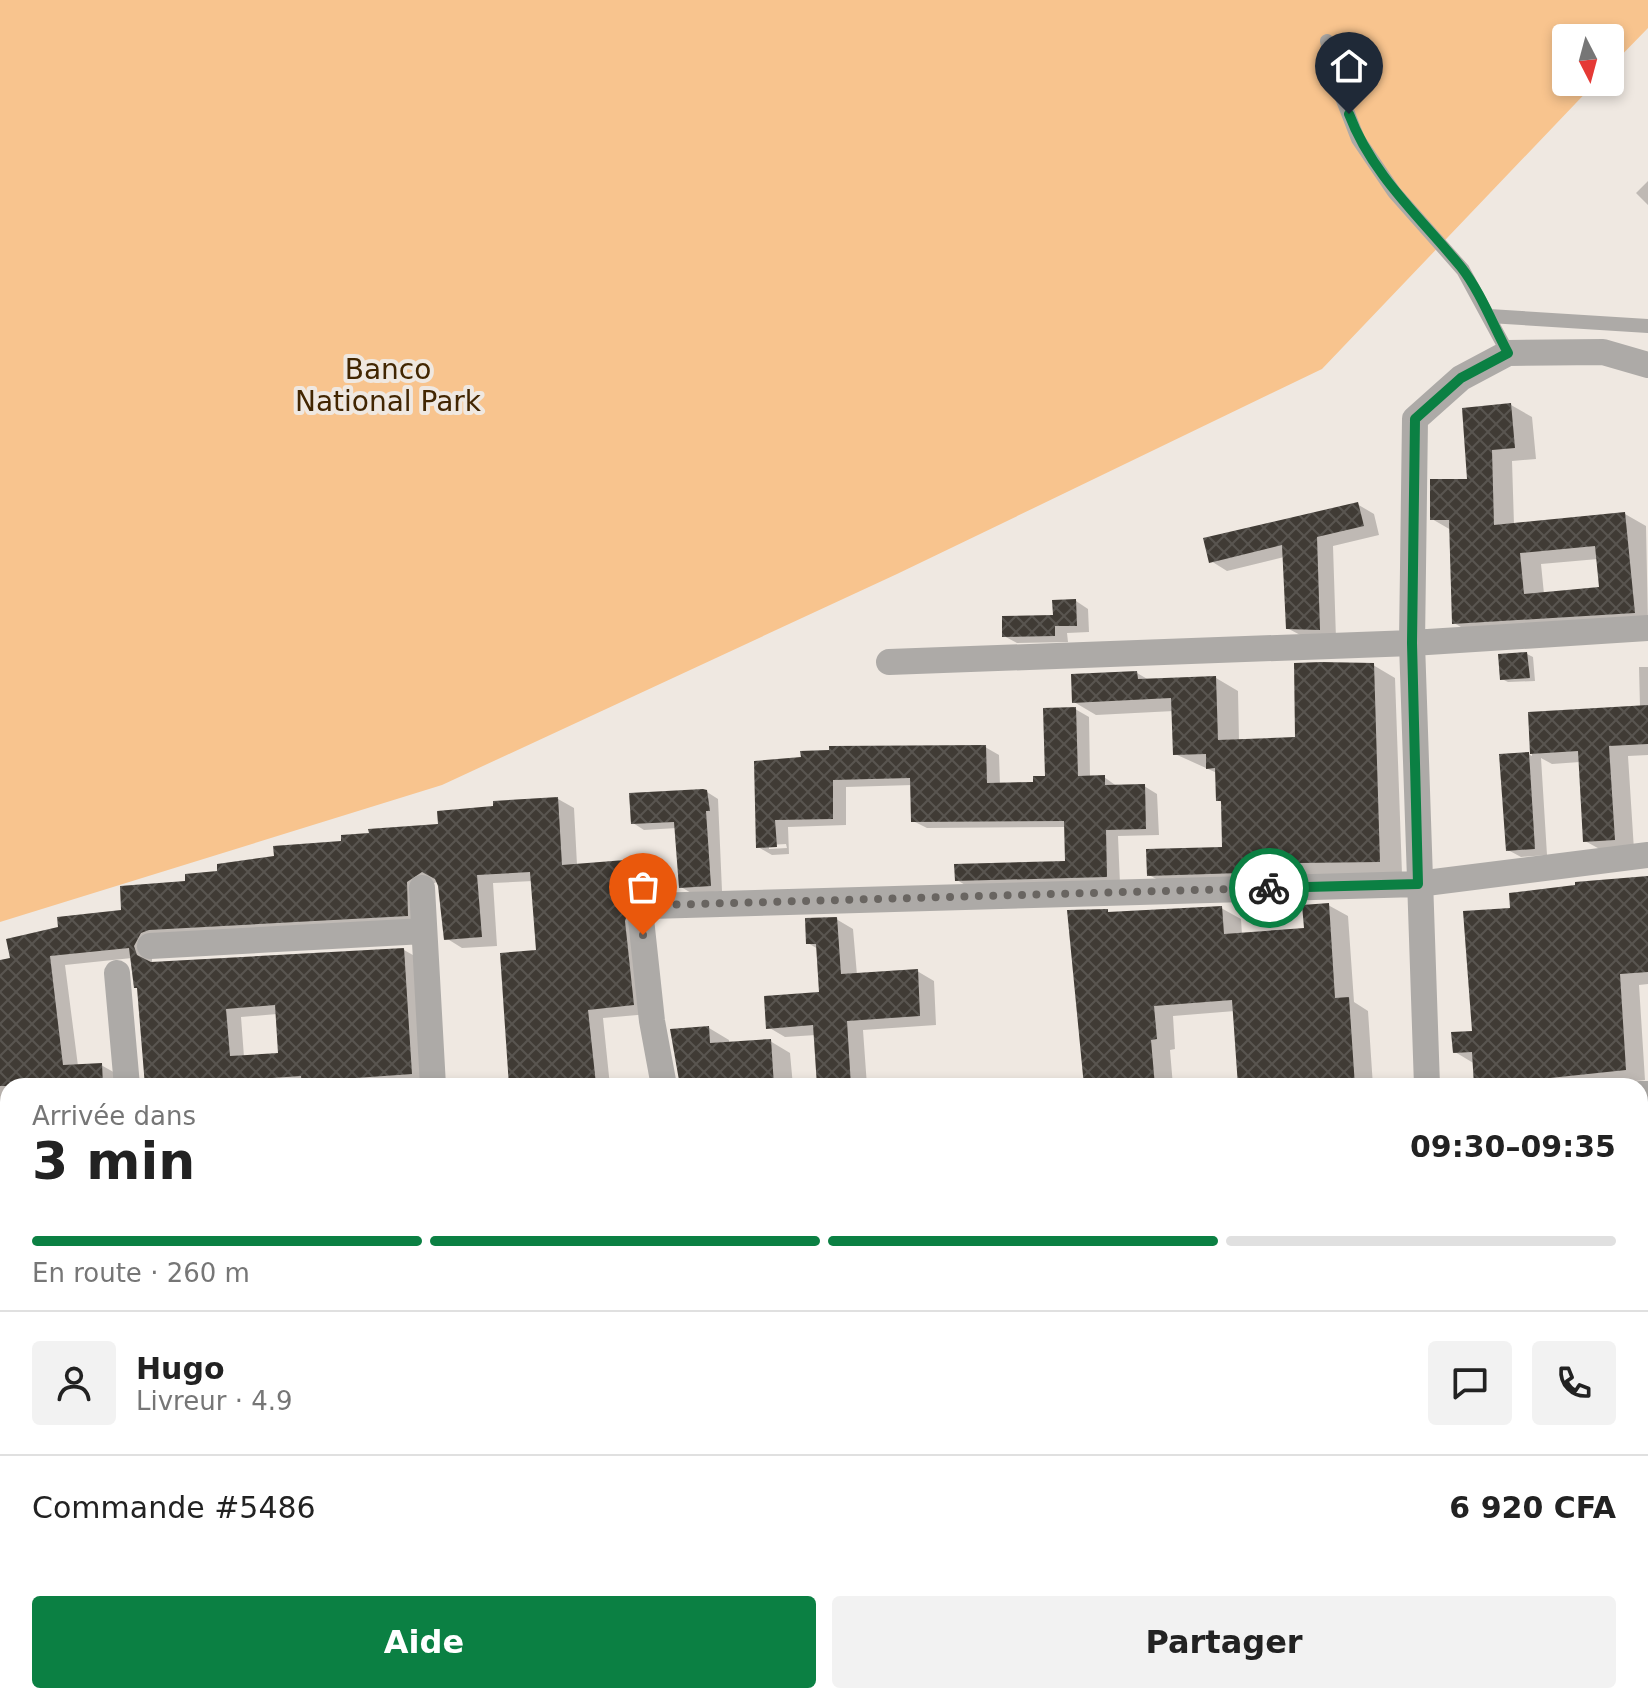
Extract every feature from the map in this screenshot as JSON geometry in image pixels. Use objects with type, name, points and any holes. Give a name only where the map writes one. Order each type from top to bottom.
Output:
[{"type":"street","points":[[1427,1078],[1412,643],[1415,419],[1461,378],[1508,353],[1603,352],[1648,365]]},
{"type":"street","points":[[889,662],[1412,643],[1648,628]]},
{"type":"street","points":[[663,1078],[652,1021],[641,919],[650,906],[1418,884],[1648,855]]},
{"type":"street","points":[[422,888],[433,1078]]},
{"type":"street","points":[[150,946],[424,931]]},
{"type":"street","points":[[117,973],[126,1078]]},
{"type":"lane","points":[[1327,41],[1339,90],[1358,139],[1394,192],[1463,270],[1508,353]]},
{"type":"lane","points":[[1489,316],[1648,326]]},
{"type":"green space","name":"Banco National Park","points":[[0,0],[1648,0],[1648,28],[1624,53],[1624,24],[1552,24],[1552,96],[1583,96],[1322,369],[897,574],[442,785],[0,922]]},
{"type":"building","points":[[1511,403],[1515,448],[1492,450],[1494,525],[1625,512],[1635,613],[1452,624],[1449,520],[1430,520],[1430,479],[1467,479],[1462,408]],"holes":[[[1595,546],[1599,587],[1524,594],[1520,553]]]},
{"type":"building","points":[[1358,502],[1364,526],[1317,537],[1320,630],[1286,629],[1282,545],[1209,563],[1203,538]]},
{"type":"building","points":[[1076,599],[1077,626],[1055,626],[1055,636],[1002,637],[1002,616],[1053,615],[1052,600]]},
{"type":"building","points":[[1527,652],[1530,678],[1500,680],[1498,654]]},
{"type":"building","points":[[1294,663],[1374,663],[1380,862],[1299,863],[1299,871],[1147,876],[1146,849],[1222,847],[1221,801],[1216,801],[1215,768],[1206,769],[1206,754],[1173,755],[1171,698],[1072,703],[1071,674],[1137,671],[1138,679],[1216,676],[1218,740],[1295,737]]},
{"type":"building","points":[[1648,705],[1648,744],[1609,746],[1615,840],[1583,842],[1578,751],[1530,754],[1528,712]]},
{"type":"building","points":[[1076,707],[1078,776],[1105,775],[1105,785],[1145,784],[1146,829],[1106,830],[1107,877],[955,881],[954,864],[1065,861],[1064,821],[911,822],[910,778],[833,780],[833,819],[775,820],[777,847],[756,848],[754,761],[801,757],[800,751],[829,750],[829,746],[986,745],[987,783],[1033,782],[1033,776],[1045,776],[1043,708]]},
{"type":"building","points":[[1529,752],[1535,849],[1506,851],[1499,754]]},
{"type":"building","points":[[707,790],[710,811],[706,811],[711,886],[679,888],[674,822],[631,824],[629,793]]},
{"type":"building","points":[[558,797],[562,865],[625,860],[629,909],[625,921],[634,1005],[588,1010],[595,1078],[508,1078],[500,953],[536,950],[530,872],[477,875],[482,937],[444,940],[438,886],[435,879],[422,872],[407,882],[408,916],[149,930],[141,933],[134,946],[137,955],[151,962],[404,948],[412,1074],[356,1078],[144,1078],[137,988],[134,988],[129,948],[50,956],[63,1065],[102,1063],[103,1078],[0,1078],[0,960],[10,958],[6,939],[58,927],[57,917],[121,910],[120,886],[185,881],[185,874],[217,871],[217,864],[274,856],[273,846],[341,841],[341,835],[369,833],[368,829],[438,824],[437,811],[493,806],[493,801]],"holes":[[[275,1005],[278,1053],[230,1056],[226,1009]]]},
{"type":"building","points":[[1648,876],[1648,972],[1620,974],[1626,1070],[1550,1078],[1474,1078],[1472,1052],[1453,1053],[1451,1032],[1472,1031],[1463,911],[1510,908],[1509,893],[1575,885],[1575,882]]},
{"type":"building","points":[[1329,903],[1335,998],[1349,997],[1354,1078],[1237,1078],[1232,1000],[1154,1006],[1157,1039],[1151,1040],[1154,1078],[1083,1078],[1067,910],[1108,909],[1108,912],[1222,906],[1224,934],[1304,928],[1302,905]]},
{"type":"building","points":[[837,917],[841,974],[918,969],[920,1016],[847,1021],[851,1078],[816,1078],[813,1025],[766,1029],[764,996],[819,992],[816,944],[806,944],[805,918]]},
{"type":"building","points":[[709,1026],[710,1043],[771,1039],[773,1078],[679,1078],[670,1029]]},
{"type":"way so far","points":[[643,935],[641,919],[644,911],[650,906],[661,905],[1269,888]]},
{"type":"route","points":[[1269,888],[1418,884],[1412,643],[1415,419],[1461,378],[1508,353],[1463,270],[1394,192],[1358,139],[1349,114]]}]
